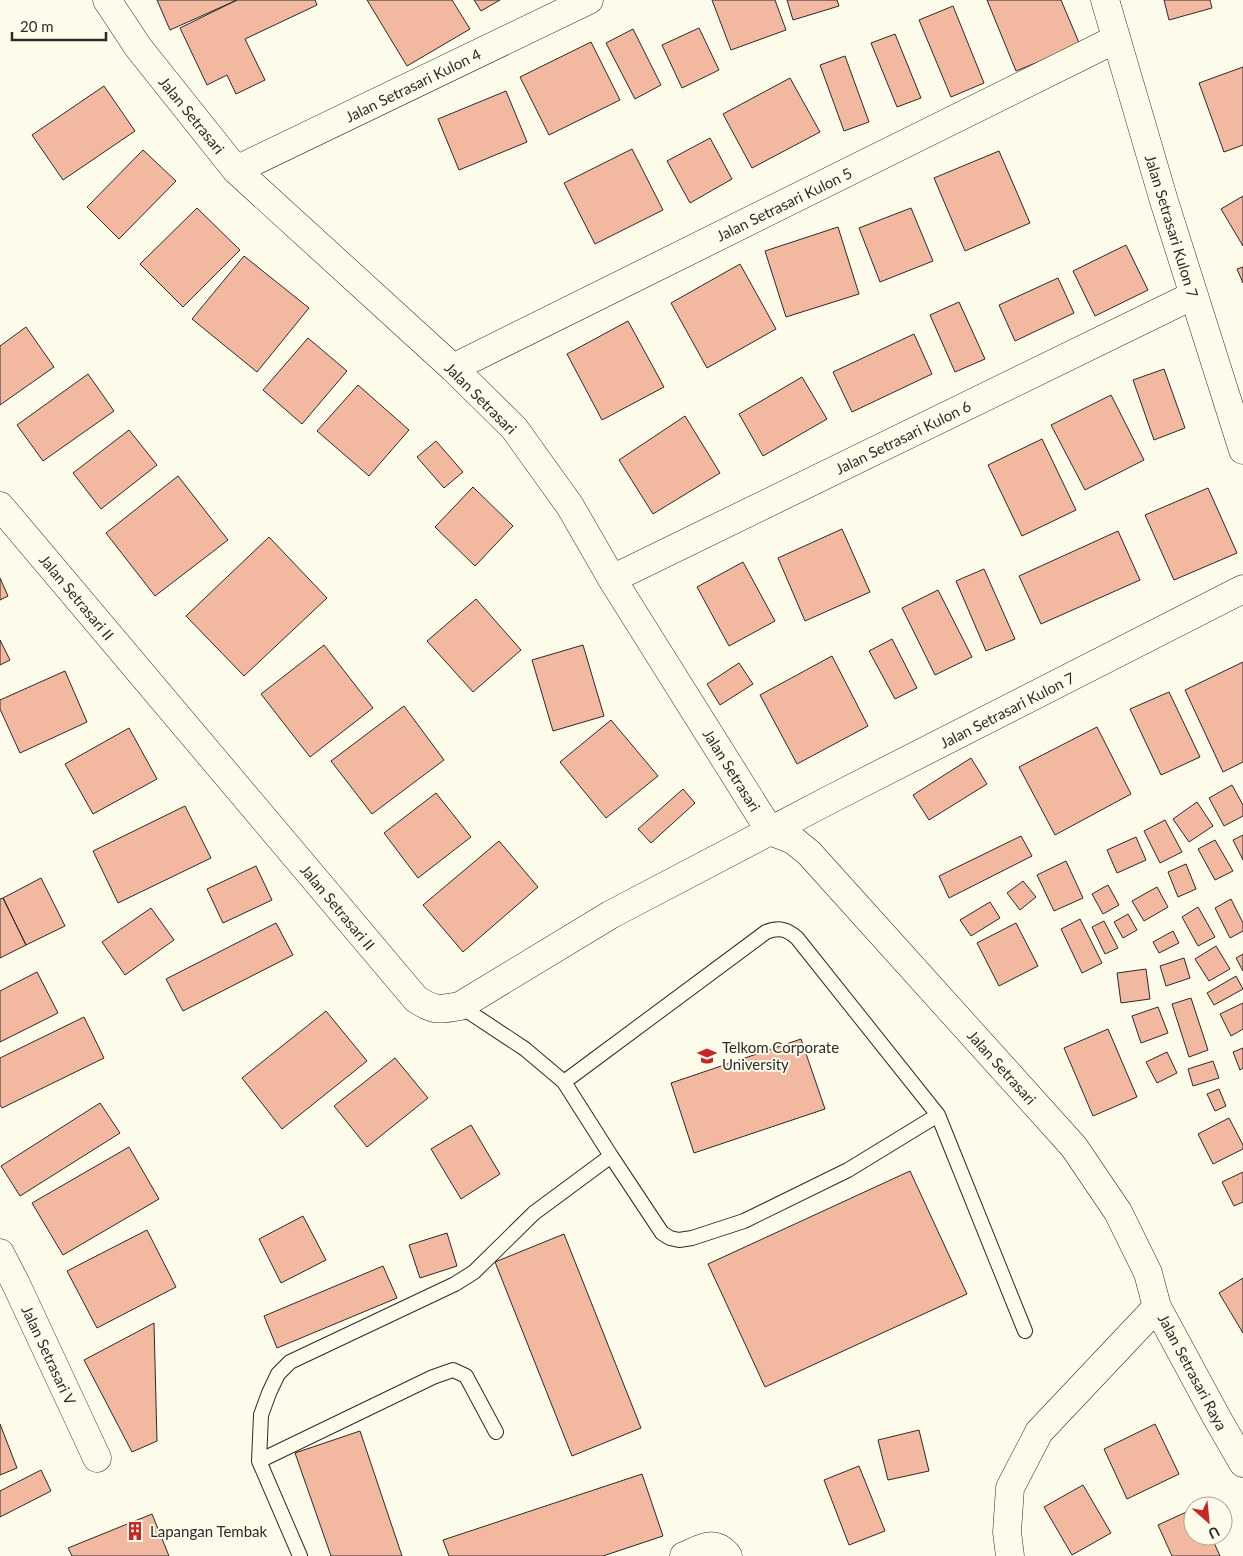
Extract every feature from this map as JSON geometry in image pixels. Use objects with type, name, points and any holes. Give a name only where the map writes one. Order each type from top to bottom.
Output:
[{"type":"street","name":"Jalan Setrasari","points":[[107,0],[138,47],[236,170],[453,368],[514,428],[570,506],[612,579],[770,831],[792,840],[809,852],[1074,1147],[1118,1212],[1148,1274],[1158,1307]]},
{"type":"street","name":"Jalan Setrasari Kulon 4","points":[[236,170],[589,0]]},
{"type":"street","name":"Jalan Setrasari Kulon 7","points":[[1104,0],[1243,450]]},
{"type":"street","name":"Jalan Setrasari Kulon 5","points":[[453,368],[1116,39]]},
{"type":"street","name":"Jalan Setrasari Kulon 6","points":[[612,579],[1194,295]]},
{"type":"street","name":"Jalan Setrasari II","points":[[0,506],[416,999],[427,1006],[439,1010],[460,1006],[610,915],[770,831]]},
{"type":"street","name":"Jalan Setrasari Kulon 7","points":[[770,831],[1243,589]]},
{"type":"street","name":"Jalan Setrasari V","points":[[0,1253],[97,1458]]},
{"type":"street","name":"Jalan Setrasari Raya","points":[[1158,1307],[1243,1463]]},
{"type":"street","points":[[1010,1556],[1007,1532],[1010,1488],[1040,1432],[1158,1307]]},
{"type":"street","points":[[684,1556],[706,1547],[715,1546],[723,1549],[728,1556]]},
{"type":"lane","points":[[564,1082],[766,932],[775,928],[790,932],[938,1115],[1025,1331]]},
{"type":"lane","points":[[460,1006],[525,1049],[564,1082],[662,1233],[670,1238],[679,1240],[692,1238],[744,1221],[848,1170],[938,1115]]},
{"type":"lane","points":[[300,1556],[259,1461],[260,1415],[278,1374],[290,1362],[455,1284],[474,1272],[534,1213],[611,1156]]},
{"type":"lane","points":[[259,1461],[433,1377],[453,1370],[466,1376],[496,1432]]},
{"type":"building","points":[[157,0],[237,0],[170,30]]},
{"type":"building","points":[[237,0],[315,0],[317,5],[245,39],[265,80],[236,94],[227,75],[207,85],[180,28]]},
{"type":"building","points":[[367,0],[452,0],[470,29],[407,66]]},
{"type":"building","points":[[474,0],[500,0],[481,11]]},
{"type":"building","points":[[712,0],[775,0],[786,30],[731,50]]},
{"type":"building","points":[[787,0],[837,0],[839,6],[793,20]]},
{"type":"building","points":[[987,0],[1061,0],[1080,45],[1016,71]]},
{"type":"building","points":[[1164,0],[1210,0],[1212,8],[1169,20]]},
{"type":"building","points":[[953,6],[984,83],[951,97],[919,20]]},
{"type":"building","points":[[699,28],[719,70],[682,88],[662,45]]},
{"type":"building","points":[[633,29],[661,85],[635,99],[606,43]]},
{"type":"building","points":[[895,34],[921,98],[897,107],[871,43]]},
{"type":"building","points":[[591,42],[620,100],[549,135],[520,77]]},
{"type":"building","points":[[845,56],[869,122],[844,131],[820,65]]},
{"type":"building","points":[[1243,67],[1243,145],[1224,152],[1199,83]]},
{"type":"building","points":[[790,78],[820,132],[752,168],[723,114]]},
{"type":"building","points":[[104,86],[135,131],[63,180],[32,135]]},
{"type":"building","points":[[506,91],[527,142],[459,170],[438,119]]},
{"type":"building","points":[[710,138],[732,179],[690,203],[667,161]]},
{"type":"building","points":[[632,149],[663,210],[595,244],[564,183]]},
{"type":"building","points":[[143,150],[176,181],[119,239],[87,207]]},
{"type":"building","points":[[999,151],[1030,223],[965,251],[934,178]]},
{"type":"building","points":[[1243,196],[1243,246],[1221,209]]},
{"type":"building","points":[[197,208],[240,250],[183,307],[140,264]]},
{"type":"building","points":[[911,208],[933,261],[880,282],[859,228]]},
{"type":"building","points":[[838,227],[859,294],[786,317],[765,251]]},
{"type":"building","points":[[1126,245],[1148,290],[1095,316],[1073,271]]},
{"type":"building","points":[[244,256],[309,308],[257,372],[192,319]]},
{"type":"building","points":[[740,264],[776,329],[707,368],[671,303]]},
{"type":"building","points":[[1243,267],[1243,283],[1237,269]]},
{"type":"building","points":[[1058,278],[1074,313],[1015,341],[999,305]]},
{"type":"building","points":[[959,302],[985,359],[955,372],[930,315]]},
{"type":"building","points":[[628,321],[664,387],[602,420],[567,354]]},
{"type":"building","points":[[26,327],[54,367],[0,405],[0,346]]},
{"type":"building","points":[[914,334],[932,374],[852,412],[833,372]]},
{"type":"building","points":[[308,338],[347,371],[302,424],[263,390]]},
{"type":"building","points":[[1164,369],[1185,428],[1154,440],[1133,380]]},
{"type":"building","points":[[88,374],[114,411],[43,461],[17,425]]},
{"type":"building","points":[[802,377],[827,419],[763,456],[739,414]]},
{"type":"building","points":[[358,385],[409,430],[369,476],[317,431]]},
{"type":"building","points":[[1111,395],[1144,460],[1085,490],[1051,425]]},
{"type":"building","points":[[685,416],[720,473],[653,514],[619,460]]},
{"type":"building","points":[[129,430],[157,465],[101,509],[73,473]]},
{"type":"building","points":[[1042,439],[1076,510],[1022,536],[988,465]]},
{"type":"building","points":[[436,441],[463,472],[444,488],[417,457]]},
{"type":"building","points":[[178,476],[228,540],[155,596],[106,533]]},
{"type":"building","points":[[473,487],[513,526],[475,566],[435,527]]},
{"type":"building","points":[[1208,488],[1237,553],[1174,580],[1145,515]]},
{"type":"building","points":[[842,529],[870,592],[805,621],[778,558]]},
{"type":"building","points":[[1118,531],[1140,580],[1041,624],[1019,576]]},
{"type":"building","points":[[269,537],[327,598],[244,676],[186,616]]},
{"type":"building","points":[[743,562],[775,621],[729,646],[697,587]]},
{"type":"building","points":[[984,569],[1015,639],[986,651],[956,581]]},
{"type":"building","points":[[0,578],[8,596],[0,600]]},
{"type":"building","points":[[938,590],[972,657],[935,675],[902,608]]},
{"type":"building","points":[[476,599],[521,650],[473,692],[427,641]]},
{"type":"building","points":[[892,639],[917,688],[895,699],[869,651]]},
{"type":"building","points":[[0,640],[10,660],[0,665]]},
{"type":"building","points":[[324,645],[373,708],[310,757],[261,694]]},
{"type":"building","points":[[583,645],[604,716],[553,731],[532,660]]},
{"type":"building","points":[[832,656],[868,726],[797,764],[760,695]]},
{"type":"building","points":[[1243,662],[1243,762],[1223,772],[1185,690]]},
{"type":"building","points":[[739,663],[753,684],[720,705],[707,684]]},
{"type":"building","points":[[65,671],[87,722],[20,753],[0,709],[0,700]]},
{"type":"building","points":[[1169,692],[1200,757],[1161,775],[1130,709]]},
{"type":"building","points":[[404,706],[444,760],[372,814],[331,761]]},
{"type":"building","points":[[611,720],[658,776],[606,818],[560,762]]},
{"type":"building","points":[[1097,727],[1131,794],[1055,835],[1019,767]]},
{"type":"building","points":[[129,728],[157,779],[93,814],[65,764]]},
{"type":"building","points":[[971,758],[987,784],[929,820],[913,795]]},
{"type":"building","points":[[1232,785],[1243,805],[1243,816],[1224,826],[1209,798]]},
{"type":"building","points":[[683,789],[695,803],[651,843],[638,829]]},
{"type":"building","points":[[436,793],[471,837],[418,878],[384,833]]},
{"type":"building","points":[[1197,802],[1213,826],[1189,842],[1173,819]]},
{"type":"building","points":[[185,806],[211,858],[118,903],[93,851]]},
{"type":"building","points":[[1165,820],[1182,852],[1160,863],[1144,831]]},
{"type":"building","points":[[1243,835],[1243,860],[1233,840]]},
{"type":"building","points":[[1021,836],[1032,856],[949,898],[939,876]]},
{"type":"building","points":[[1136,837],[1146,860],[1117,873],[1107,850]]},
{"type":"building","points":[[1215,840],[1233,871],[1215,880],[1198,849]]},
{"type":"building","points":[[499,841],[538,887],[463,952],[423,905]]},
{"type":"building","points":[[1066,861],[1083,898],[1054,911],[1037,875]]},
{"type":"building","points":[[1186,864],[1196,889],[1178,897],[1168,872]]},
{"type":"building","points":[[256,866],[272,900],[223,923],[207,889]]},
{"type":"building","points":[[41,878],[65,926],[26,945],[3,898]]},
{"type":"building","points":[[1023,881],[1036,897],[1020,910],[1007,893]]},
{"type":"building","points":[[1108,885],[1119,905],[1103,914],[1092,894]]},
{"type":"building","points":[[1157,887],[1168,907],[1144,921],[1132,901]]},
{"type":"building","points":[[3,898],[26,945],[0,958],[0,899]]},
{"type":"building","points":[[1231,899],[1243,923],[1243,931],[1230,938],[1215,908]]},
{"type":"building","points":[[990,902],[1000,918],[971,936],[960,920]]},
{"type":"building","points":[[1198,907],[1215,937],[1198,946],[1182,917]]},
{"type":"building","points":[[151,908],[174,940],[125,975],[102,942]]},
{"type":"building","points":[[1128,914],[1137,930],[1123,938],[1114,922]]},
{"type":"building","points":[[1080,919],[1102,963],[1082,973],[1061,929]]},
{"type":"building","points":[[1104,921],[1118,948],[1105,954],[1092,927]]},
{"type":"building","points":[[276,923],[293,955],[183,1011],[166,979]]},
{"type":"building","points":[[1016,923],[1038,966],[999,986],[977,943]]},
{"type":"building","points":[[1173,931],[1179,943],[1159,953],[1153,942]]},
{"type":"building","points":[[1216,946],[1230,969],[1209,981],[1195,959]]},
{"type":"building","points":[[1243,954],[1243,971],[1236,958]]},
{"type":"building","points":[[1184,958],[1190,978],[1166,986],[1160,966]]},
{"type":"building","points":[[1146,969],[1150,999],[1121,1003],[1117,973]]},
{"type":"building","points":[[37,972],[58,1013],[0,1042],[0,991]]},
{"type":"building","points":[[1236,976],[1243,989],[1214,1005],[1207,993]]},
{"type":"building","points":[[1191,998],[1208,1050],[1189,1057],[1172,1004]]},
{"type":"building","points":[[1243,1003],[1243,1029],[1231,1036],[1220,1014]]},
{"type":"building","points":[[1158,1007],[1168,1033],[1141,1043],[1132,1016]]},
{"type":"building","points":[[326,1011],[367,1061],[282,1129],[242,1078]]},
{"type":"building","points":[[84,1017],[104,1058],[2,1108],[0,1105],[0,1058]]},
{"type":"building","points":[[1108,1029],[1137,1097],[1093,1116],[1064,1048]]},
{"type":"building","points":[[801,1039],[825,1109],[694,1153],[671,1083]]},
{"type":"building","points":[[1243,1048],[1243,1068],[1240,1070],[1233,1052]]},
{"type":"building","points":[[1167,1052],[1177,1073],[1157,1083],[1146,1062]]},
{"type":"building","points":[[395,1058],[428,1098],[367,1147],[334,1106]]},
{"type":"building","points":[[1213,1061],[1219,1078],[1193,1086],[1188,1069]]},
{"type":"building","points":[[1219,1089],[1226,1106],[1215,1111],[1207,1094]]},
{"type":"building","points":[[100,1103],[120,1133],[20,1196],[1,1166]]},
{"type":"building","points":[[1229,1118],[1243,1145],[1243,1149],[1213,1164],[1198,1134]]},
{"type":"building","points":[[471,1125],[500,1174],[461,1199],[431,1149]]},
{"type":"building","points":[[129,1147],[159,1199],[63,1255],[32,1203]]},
{"type":"building","points":[[910,1171],[967,1294],[765,1387],[708,1264]]},
{"type":"building","points":[[1243,1172],[1243,1202],[1234,1206],[1222,1182]]},
{"type":"building","points":[[303,1216],[326,1260],[281,1283],[259,1239]]},
{"type":"building","points":[[147,1230],[176,1287],[97,1328],[67,1271]]},
{"type":"building","points":[[447,1233],[457,1266],[420,1278],[409,1245]]},
{"type":"building","points":[[564,1234],[641,1428],[572,1456],[495,1262]]},
{"type":"building","points":[[383,1266],[397,1298],[277,1348],[264,1316]]},
{"type":"building","points":[[1243,1278],[1243,1333],[1219,1293]]},
{"type":"building","points":[[154,1323],[157,1441],[132,1452],[84,1360]]},
{"type":"building","points":[[0,1424],[17,1468],[0,1475]]},
{"type":"building","points":[[1155,1424],[1179,1474],[1127,1499],[1104,1449]]},
{"type":"building","points":[[919,1430],[929,1471],[888,1480],[878,1440]]},
{"type":"building","points":[[360,1431],[402,1556],[331,1556],[295,1453]]},
{"type":"building","points":[[859,1466],[885,1531],[849,1545],[824,1480]]},
{"type":"building","points":[[41,1470],[51,1491],[0,1517],[0,1491]]},
{"type":"building","points":[[642,1474],[663,1536],[603,1556],[449,1556],[443,1540]]},
{"type":"building","points":[[1083,1485],[1111,1533],[1072,1555],[1044,1507]]},
{"type":"building","name":"Lapangan Tembak","points":[[152,1514],[169,1556],[72,1556],[68,1548]]},
{"type":"building","points":[[1183,1514],[1183,1546],[1216,1546],[1220,1556],[1172,1556],[1158,1525]]},
{"type":"place","name":"Telkom Corporate University","points":[[707,1056]]},
{"type":"place","name":"Lapangan Tembak","points":[[135,1531]]}]
